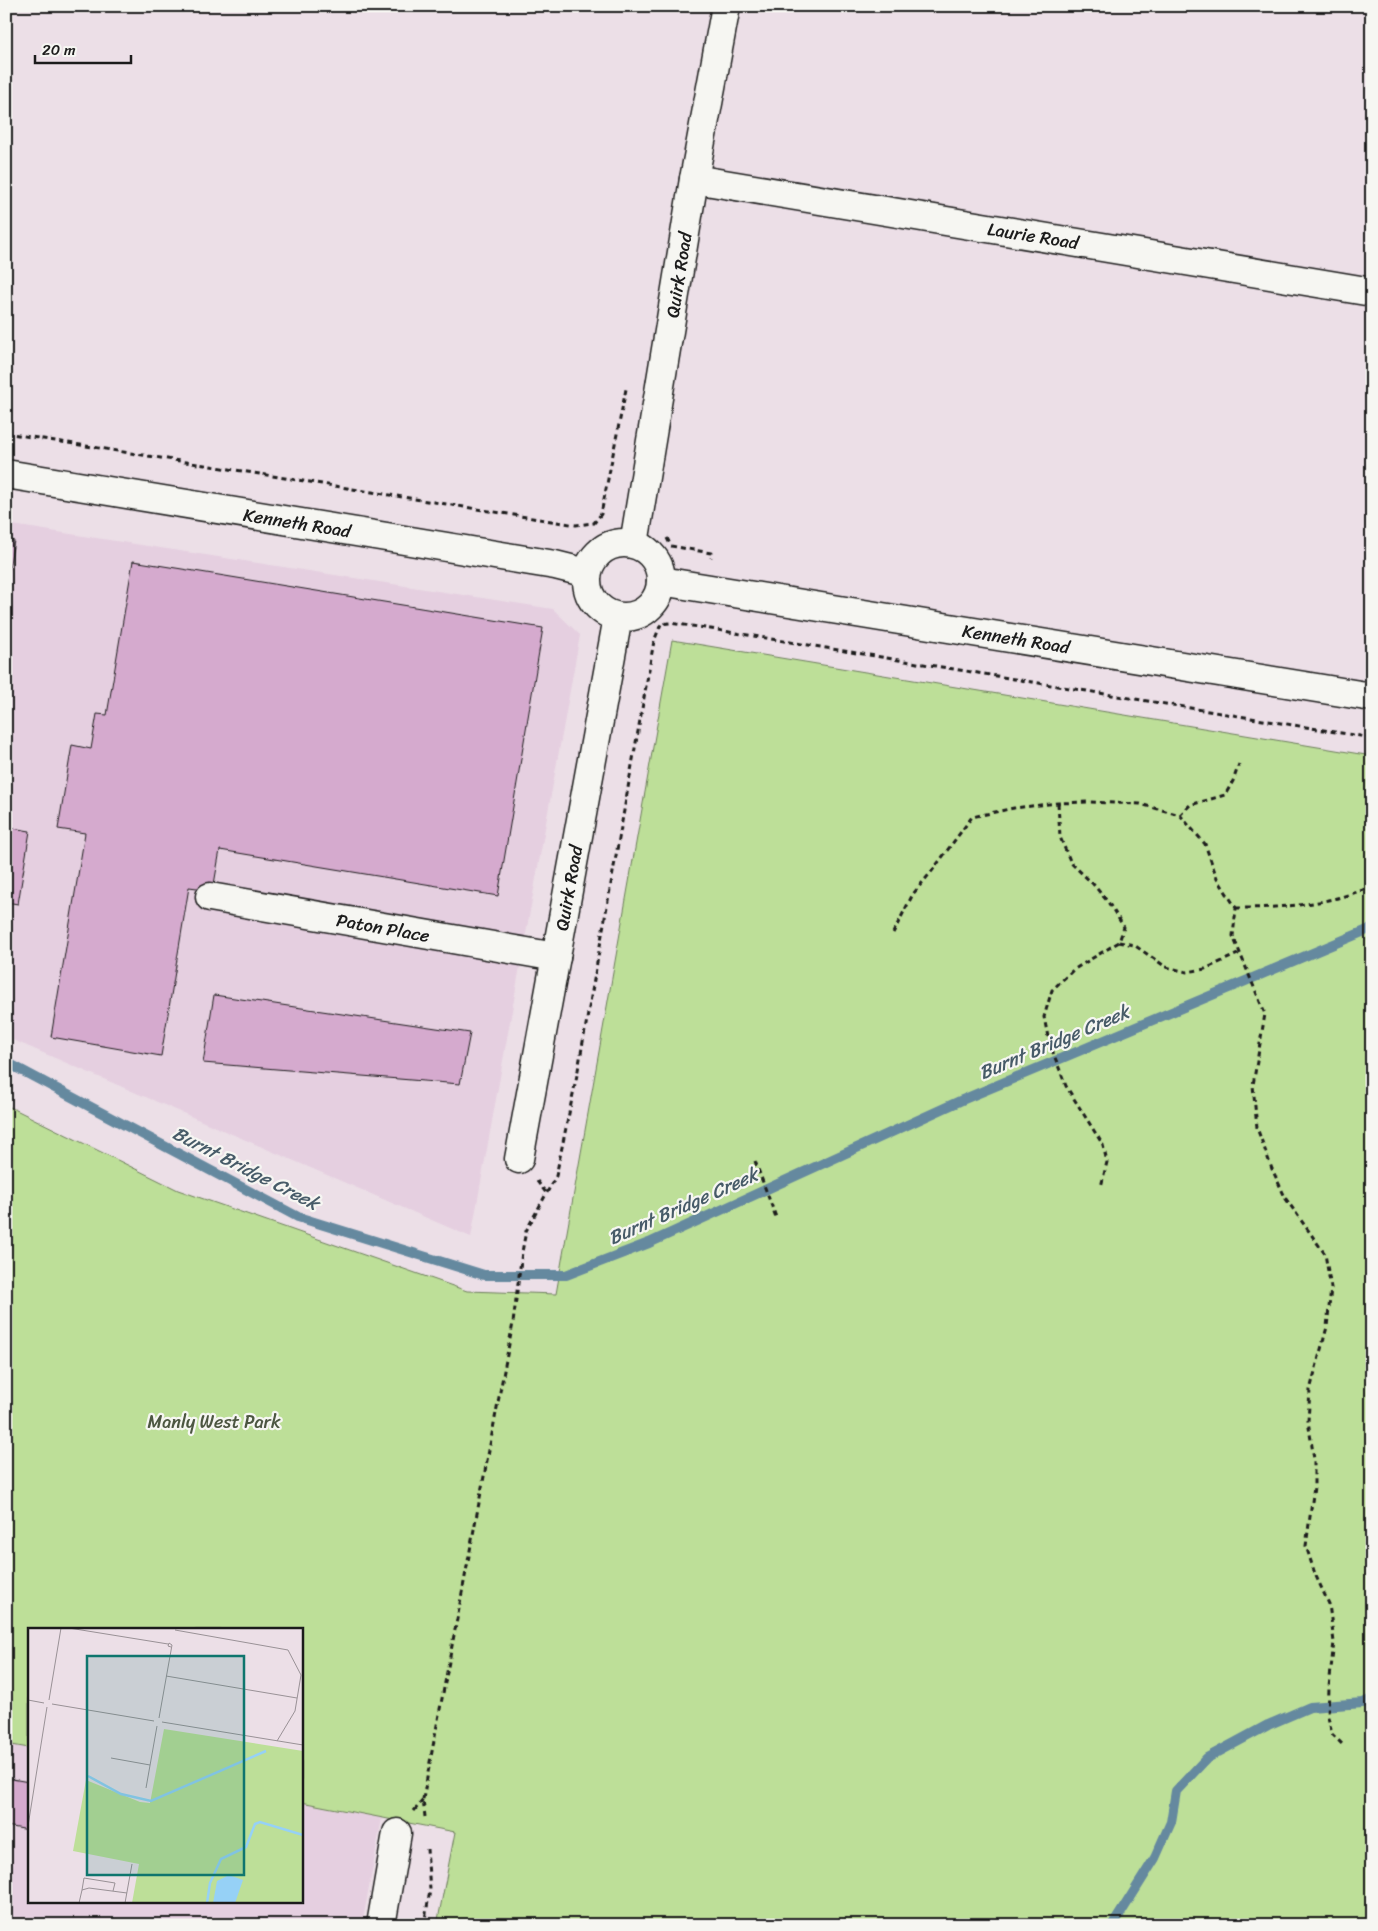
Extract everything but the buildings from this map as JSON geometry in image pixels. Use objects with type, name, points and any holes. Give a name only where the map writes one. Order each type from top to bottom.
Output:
[{"type":"street","name":"Quirk Road","points":[[634,544],[694,179],[726,6]]},
{"type":"street","name":"Laurie Road","points":[[694,179],[1372,292]]},
{"type":"street","name":"Kenneth Road","points":[[6,474],[555,565],[587,574]]},
{"type":"street","points":[[621,543],[634,544],[643,548],[657,561],[661,573],[661,589],[649,609],[627,618],[618,617],[606,613],[590,597],[587,574],[592,561],[608,546],[621,543]]},
{"type":"street","name":"Kenneth Road","points":[[661,581],[1372,697]]},
{"type":"street","name":"Quirk Road","points":[[519,1159],[618,617]]},
{"type":"street","name":"Paton Place","points":[[210,897],[556,957]]},
{"type":"street","points":[[381,1925],[397,1833]]},
{"type":"path","points":[[6,432],[576,525],[594,523],[601,514],[609,476]]},
{"type":"path","points":[[666,532],[671,546],[711,553]]},
{"type":"path","points":[[425,1826],[423,1799],[513,1323],[526,1231],[556,1176],[578,1070],[654,641],[661,624],[670,623],[699,627],[1372,738]]},
{"type":"path","points":[[1180,815],[1190,805],[1225,795],[1233,781],[1239,764]]},
{"type":"path","points":[[1058,803],[1060,837],[1071,863],[1093,884],[1108,902],[1124,927],[1118,942],[1073,970],[1052,990],[1044,1017],[1048,1042],[1066,1086],[1103,1145],[1107,1162],[1101,1187]]},
{"type":"path","points":[[893,933],[913,894],[938,865],[972,817],[1014,808],[1058,803],[1140,804],[1180,815],[1205,844],[1217,878],[1236,908],[1233,936],[1265,1014],[1253,1085],[1257,1128],[1272,1169],[1286,1199],[1325,1254],[1332,1288],[1327,1327],[1310,1390],[1308,1421],[1314,1460],[1314,1487],[1306,1546],[1315,1574],[1329,1604],[1334,1642],[1328,1717],[1332,1734],[1342,1744]]},
{"type":"path","points":[[1236,908],[1272,908],[1309,904],[1352,895],[1372,886]]},
{"type":"path","points":[[1118,942],[1134,944],[1166,966],[1187,972],[1205,969],[1240,953]]},
{"type":"path","points":[[755,1162],[777,1220]]},
{"type":"path","points":[[424,1925],[430,1890],[427,1844]]},
{"type":"shaded area","points":[[6,524],[553,609],[580,635],[471,1237],[6,1037]]},
{"type":"shaded area","points":[[6,1744],[28,1748],[28,1904],[302,1904],[302,1802],[382,1818],[362,1925],[6,1925]]},
{"type":"green space","name":"Manly West Park","points":[[672,640],[1372,756],[1372,1925],[437,1925],[455,1832],[302,1802],[302,1628],[28,1628],[28,1748],[6,1744],[6,1105],[178,1190],[467,1291],[556,1294]]},
{"type":"waterway","name":"Burnt Bridge Creek","points":[[6,1062],[298,1217],[484,1275],[566,1275],[649,1243],[962,1100],[1372,928]]},
{"type":"waterway","points":[[1113,1925],[1155,1858],[1171,1822],[1176,1791],[1207,1758],[1268,1725],[1310,1707],[1363,1703],[1372,1699]]}]
